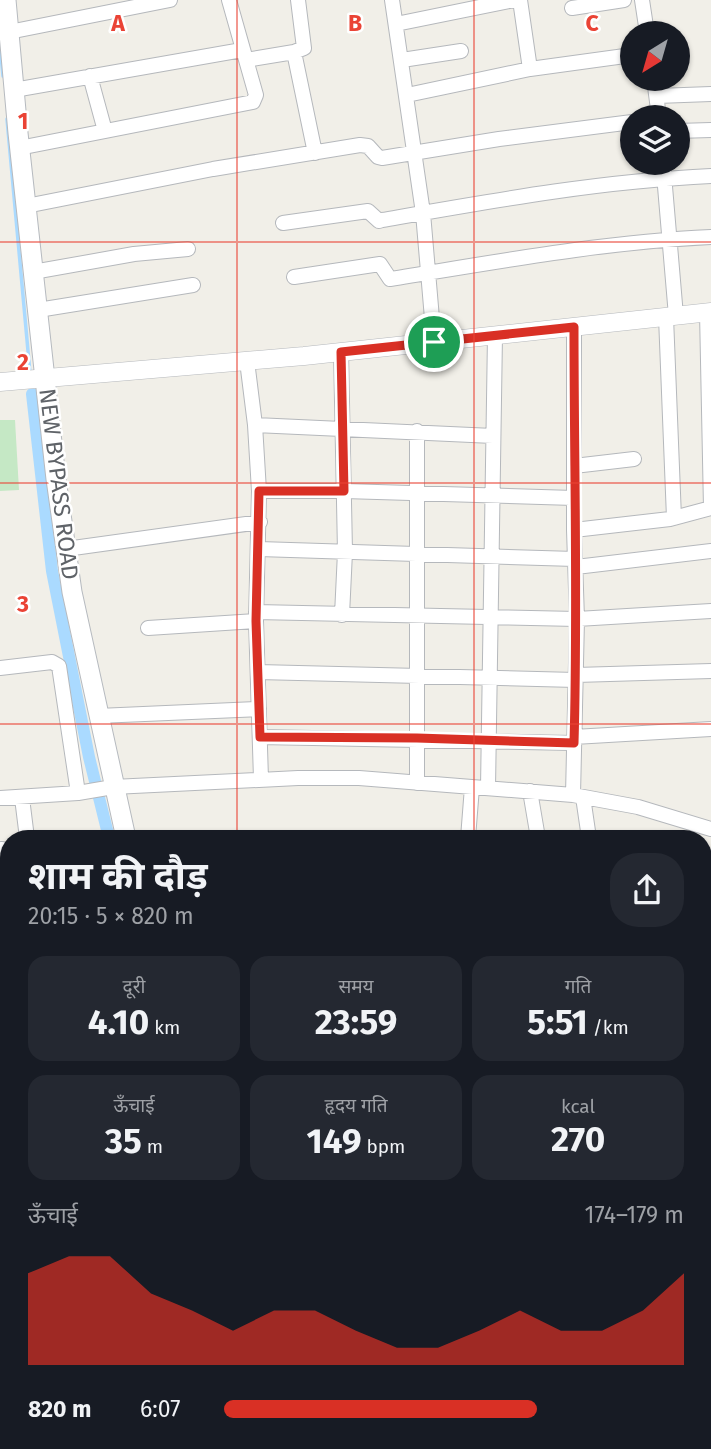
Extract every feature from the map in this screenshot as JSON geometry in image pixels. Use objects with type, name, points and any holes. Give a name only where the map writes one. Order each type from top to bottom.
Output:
[{"type":"main road","name":"NEW BYPASS ROAD","points":[[6,0],[19,148],[66,550],[98,716],[96,790],[121,830]]},
{"type":"street","points":[[9,32],[170,0]]},
{"type":"street","points":[[19,148],[253,102],[256,95],[229,0]]},
{"type":"street","points":[[14,90],[90,76],[301,50],[304,43],[298,0]]},
{"type":"street","points":[[392,0],[423,213],[434,342]]},
{"type":"street","points":[[396,24],[514,0]]},
{"type":"street","points":[[520,0],[530,69]]},
{"type":"street","points":[[572,8],[624,0]]},
{"type":"street","points":[[642,0],[645,21]]},
{"type":"street","points":[[402,60],[461,51]]},
{"type":"street","points":[[294,52],[315,153]]},
{"type":"street","points":[[407,95],[530,69],[620,56]]},
{"type":"street","points":[[90,76],[105,131]]},
{"type":"street","points":[[656,91],[658,105]]},
{"type":"street","points":[[657,96],[711,94]]},
{"type":"street","points":[[26,206],[212,169],[365,145],[378,157],[620,124]]},
{"type":"street","points":[[690,131],[711,130]]},
{"type":"street","points":[[665,175],[669,239],[674,518]]},
{"type":"street","points":[[283,223],[363,211],[372,213],[379,220],[665,178],[711,176]]},
{"type":"street","points":[[294,277],[380,264],[390,279],[669,239],[711,237]]},
{"type":"street","points":[[33,272],[134,254],[188,248]]},
{"type":"street","points":[[38,310],[192,285]]},
{"type":"street","points":[[0,382],[341,352],[709,312],[711,508],[674,518],[574,530]]},
{"type":"street","points":[[574,327],[577,619],[574,740],[578,796],[587,830]]},
{"type":"street","points":[[488,788],[492,678],[495,335]]},
{"type":"street","points":[[341,352],[345,552],[342,615]]},
{"type":"street","points":[[247,361],[259,491],[256,617],[261,779]]},
{"type":"street","points":[[255,425],[493,436]]},
{"type":"street","points":[[417,431],[417,783]]},
{"type":"street","points":[[574,466],[634,458]]},
{"type":"street","points":[[259,491],[574,498]]},
{"type":"street","points":[[66,550],[260,522]]},
{"type":"street","points":[[259,549],[492,555],[576,563],[711,551]]},
{"type":"street","points":[[149,628],[256,617],[418,615],[577,619],[711,611]]},
{"type":"street","points":[[0,668],[52,662],[59,666],[96,790]]},
{"type":"street","points":[[258,672],[492,678],[711,671]]},
{"type":"street","points":[[98,716],[259,709]]},
{"type":"street","points":[[260,737],[574,740],[711,730]]},
{"type":"street","points":[[0,798],[261,779],[359,778],[578,796],[638,807],[711,830]]},
{"type":"street","points":[[469,830],[472,787]]},
{"type":"street","points":[[530,791],[537,830]]},
{"type":"street","points":[[22,798],[26,830]]},
{"type":"green space","points":[[0,420],[15,420],[19,490],[0,491]]},
{"type":"waterway","points":[[0,45],[3,76]]},
{"type":"waterway","points":[[7,119],[30,373]]},
{"type":"waterway","points":[[32,394],[52,571],[89,757],[107,830]]},
{"type":"route","points":[[574,327],[577,619],[574,743],[260,737],[256,621],[259,491],[344,491],[341,352],[434,342],[574,327]]}]
